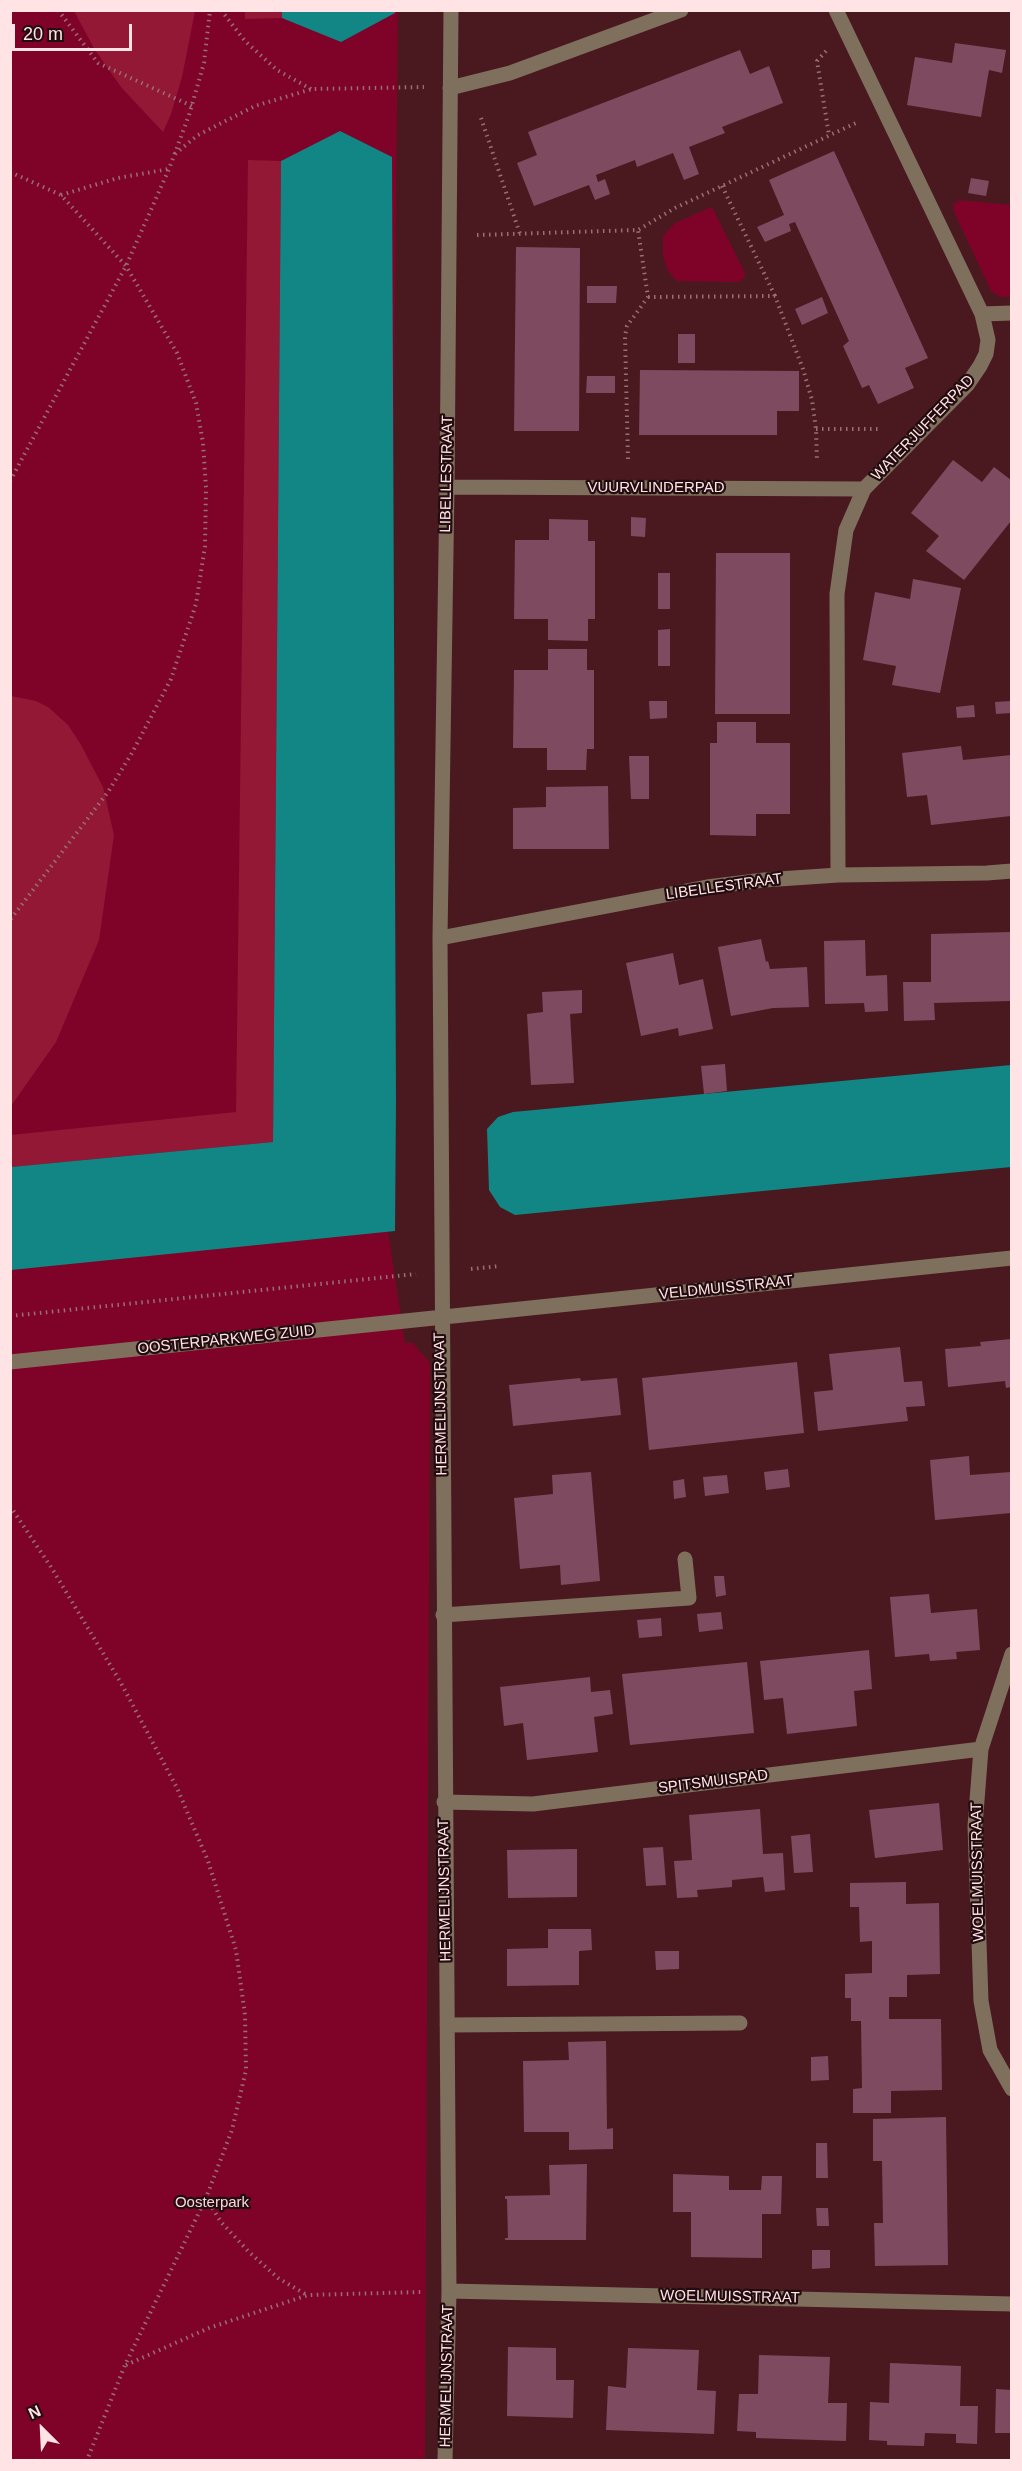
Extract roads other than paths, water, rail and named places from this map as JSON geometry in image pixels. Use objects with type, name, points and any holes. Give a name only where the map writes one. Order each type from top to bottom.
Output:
[{"type":"street","name":"LIBELLESTRAAT","points":[[441,1319],[440,938],[451,10]]},
{"type":"street","points":[[450,87],[510,73],[681,10]]},
{"type":"street","name":"WATERJUFFERPAD","points":[[836,10],[982,314],[988,340],[986,354],[967,385],[864,489],[846,530],[837,594],[838,875]]},
{"type":"street","points":[[982,314],[1011,313]]},
{"type":"street","name":"VUURVLINDERPAD","points":[[447,487],[864,489]]},
{"type":"street","name":"LIBELLESTRAAT","points":[[440,938],[707,887],[764,880],[838,875],[1011,871]]},
{"type":"street","name":"VELDMUISSTRAAT","points":[[441,1319],[1011,1258]]},
{"type":"street","name":"OOSTERPARKWEG ZUID","points":[[10,1362],[441,1319]]},
{"type":"street","name":"HERMELIJNSTRAAT","points":[[441,1319],[448,2291],[445,2460]]},
{"type":"street","points":[[443,1615],[689,1598],[685,1559]]},
{"type":"street","name":"WOELMUISSTRAAT","points":[[1011,1654],[981,1749],[975,1826],[981,2001],[990,2050],[1011,2089]]},
{"type":"street","name":"SPITSMUISPAD","points":[[444,1802],[533,1804],[981,1749]]},
{"type":"street","points":[[447,2025],[741,2023]]},
{"type":"street","name":"WOELMUISSTRAAT","points":[[448,2291],[1011,2304]]},
{"type":"water","points":[[395,10],[395,13],[341,42],[282,18],[282,11]]},
{"type":"water","points":[[340,131],[392,157],[395,1231],[11,1270],[11,1167],[273,1142],[281,161]]},
{"type":"water","points":[[1011,1065],[1011,1167],[515,1215],[500,1207],[489,1190],[487,1129],[498,1117],[513,1112]]},
{"type":"park label","name":"Oosterpark","points":[[212,2203]]}]
